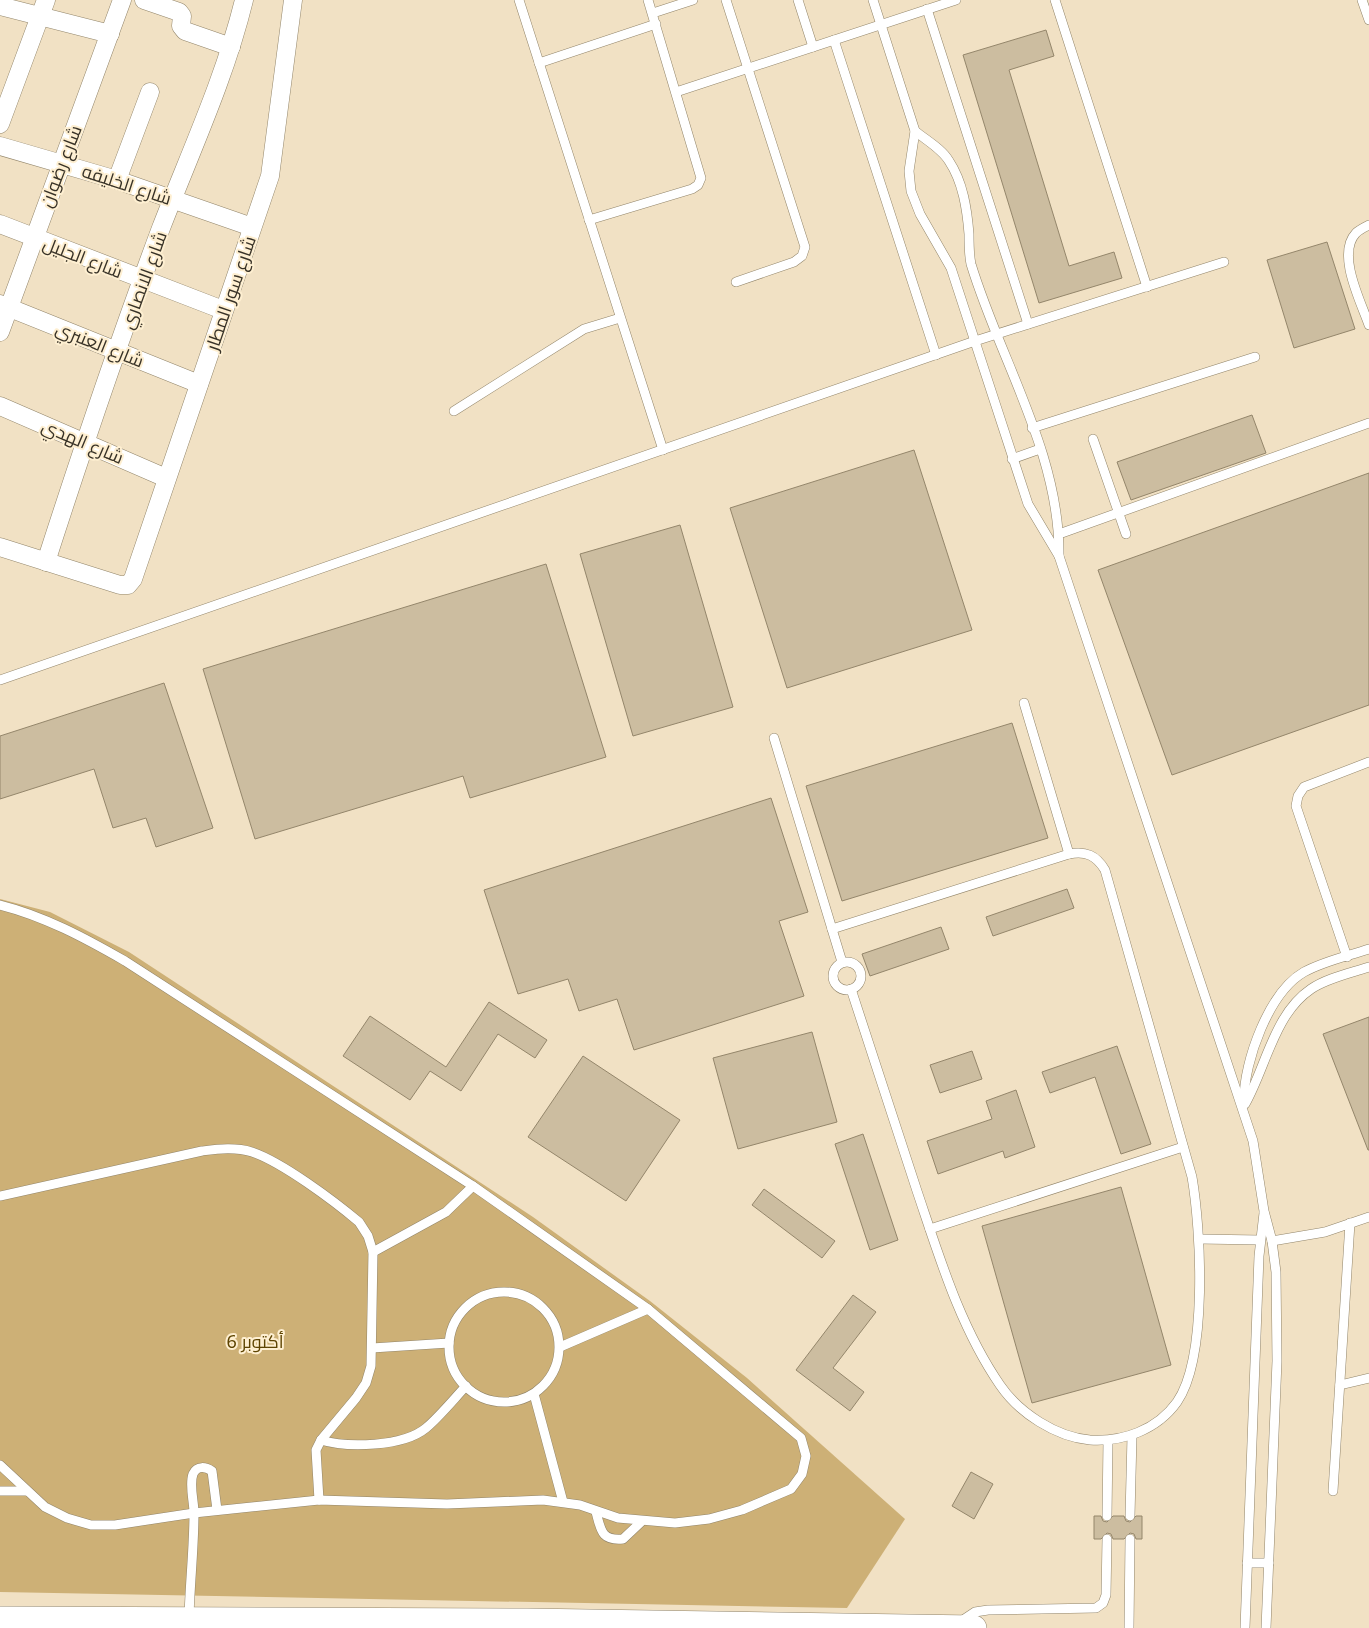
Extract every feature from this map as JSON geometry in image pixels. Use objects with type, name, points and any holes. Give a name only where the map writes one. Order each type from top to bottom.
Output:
[{"type":"main road","points":[[0,1619],[527,1621],[974,1628]]},
{"type":"street","name":"شارع رضوان","points":[[0,332],[4,306],[33,238],[122,0]]},
{"type":"street","points":[[144,0],[181,14],[181,26],[185,32],[231,47]]},
{"type":"street","name":"شارع الانصاري","points":[[46,562],[85,442],[142,279],[231,47],[244,0]]},
{"type":"street","name":"شارع سور المطار","points":[[46,562],[120,585],[128,584],[134,579],[166,478],[273,162],[293,0]]},
{"type":"street","points":[[0,6],[43,8],[110,34]]},
{"type":"street","points":[[0,124],[43,8]]},
{"type":"street","points":[[117,180],[150,92]]},
{"type":"street","name":"شارع الخليفه","points":[[0,146],[61,162],[173,198],[252,227]]},
{"type":"street","name":"شارع الجليل","points":[[0,224],[223,310]]},
{"type":"street","name":"شارع العنبري","points":[[4,306],[199,384]]},
{"type":"street","name":"شارع الهدي","points":[[0,406],[166,478]]},
{"type":"street","points":[[0,547],[46,562]]},
{"type":"lane","points":[[519,0],[663,450]]},
{"type":"lane","points":[[589,220],[692,189],[698,184],[700,170],[648,0]]},
{"type":"lane","points":[[653,14],[693,0]]},
{"type":"lane","points":[[726,0],[805,246],[802,256],[794,262],[736,282]]},
{"type":"lane","points":[[798,0],[813,47]]},
{"type":"lane","points":[[873,0],[915,131],[910,170],[911,191],[920,214],[951,268],[1028,504],[1059,556],[1244,1106],[1260,1175],[1264,1210],[1272,1241],[1276,1272],[1276,1360],[1266,1628]]},
{"type":"lane","points":[[676,92],[956,0]]},
{"type":"lane","points":[[1056,0],[1147,287]]},
{"type":"lane","points":[[1362,0],[1369,20]]},
{"type":"lane","points":[[927,9],[1028,324]]},
{"type":"lane","points":[[539,63],[656,24]]},
{"type":"lane","points":[[834,40],[936,355]]},
{"type":"lane","points":[[915,131],[949,160],[958,180],[965,202],[971,262],[1040,449],[1054,497],[1059,534],[1059,556]]},
{"type":"lane","points":[[1369,225],[1356,233],[1347,250],[1349,269],[1369,325]]},
{"type":"lane","points":[[0,680],[975,341],[1224,262]]},
{"type":"lane","points":[[454,411],[584,329],[620,318]]},
{"type":"lane","points":[[1032,428],[1255,357]]},
{"type":"lane","points":[[1059,534],[1369,423]]},
{"type":"lane","points":[[1093,438],[1126,534]]},
{"type":"lane","points":[[1012,459],[1040,449]]},
{"type":"lane","points":[[1024,703],[1069,854]]},
{"type":"lane","points":[[774,738],[842,962]]},
{"type":"lane","points":[[1347,957],[1296,806],[1298,796],[1304,787],[1369,762]]},
{"type":"lane","points":[[832,929],[1069,854],[1080,852],[1090,854],[1099,860],[1105,870],[1194,1192],[1198,1239],[1198,1312],[1190,1375],[1177,1402],[1157,1422],[1132,1436],[1108,1441],[1076,1438],[1028,1415],[1012,1401],[999,1384],[972,1335],[949,1282],[851,989]]},
{"type":"lane","points":[[0,905],[47,921],[87,939],[125,961],[473,1186],[648,1309],[801,1438],[806,1456],[802,1474],[791,1489],[742,1510],[709,1519],[675,1523],[641,1522],[563,1502],[543,1500],[448,1504],[318,1500],[194,1512],[115,1525],[91,1525],[67,1518],[45,1507],[0,1465]]},
{"type":"lane","points":[[1244,1106],[1244,1084],[1250,1062],[1270,1009],[1284,988],[1304,972],[1369,949]]},
{"type":"lane","points":[[842,962],[854,964],[859,968],[860,981],[851,989],[845,990],[835,983],[834,971],[842,962]]},
{"type":"lane","points":[[1244,1106],[1283,1019],[1296,1001],[1313,987],[1369,967]]},
{"type":"lane","points":[[930,1229],[1183,1147]]},
{"type":"lane","points":[[0,1196],[202,1151],[227,1148],[252,1152],[275,1162],[346,1211],[364,1229],[373,1252],[371,1366],[366,1383],[356,1398],[320,1440],[316,1460],[318,1500]]},
{"type":"lane","points":[[373,1252],[446,1212],[473,1186]]},
{"type":"lane","points":[[1245,1628],[1260,1240],[1264,1210]]},
{"type":"lane","points":[[1272,1241],[1325,1232],[1369,1216]]},
{"type":"lane","points":[[1333,1490],[1350,1223]]},
{"type":"lane","points":[[1198,1239],[1260,1240]]},
{"type":"lane","points":[[506,1292],[522,1295],[538,1303],[549,1315],[557,1330],[560,1347],[553,1373],[545,1385],[534,1394],[513,1401],[491,1401],[466,1386],[453,1366],[449,1343],[453,1327],[462,1312],[474,1301],[489,1294],[506,1292]]},
{"type":"lane","points":[[560,1347],[648,1309]]},
{"type":"lane","points":[[372,1348],[449,1343]]},
{"type":"lane","points":[[1340,1385],[1369,1378]]},
{"type":"lane","points":[[320,1440],[348,1445],[399,1440],[412,1436],[425,1429],[466,1386]]},
{"type":"lane","points":[[534,1394],[563,1502]]},
{"type":"lane","points":[[1130,1516],[1132,1436]]},
{"type":"lane","points":[[1107,1516],[1108,1441]]},
{"type":"lane","points":[[189,1620],[194,1512],[192,1480],[194,1472],[199,1468],[206,1468],[212,1472],[217,1510]]},
{"type":"lane","points":[[0,1491],[26,1491]]},
{"type":"lane","points":[[596,1512],[603,1534],[612,1540],[623,1540],[641,1522]]},
{"type":"lane","points":[[955,1628],[963,1618],[975,1612],[988,1610],[1096,1608],[1103,1603],[1106,1595],[1107,1538]]},
{"type":"lane","points":[[1129,1628],[1130,1539]]},
{"type":"lane","points":[[1247,1563],[1269,1563]]},
{"type":"green space","name":"6 أكتوبر","points":[[0,899],[50,912],[129,952],[533,1217],[650,1301],[747,1378],[905,1519],[847,1608],[0,1592]]},
{"type":"building","points":[[1046,30],[1054,56],[1009,70],[1069,266],[1114,252],[1122,278],[1039,303],[963,55]]},
{"type":"building","points":[[1327,242],[1355,329],[1294,348],[1267,260]]},
{"type":"building","points":[[1252,415],[1266,453],[1131,500],[1117,462]]},
{"type":"building","points":[[914,450],[972,630],[787,688],[730,508]]},
{"type":"building","points":[[1369,473],[1369,705],[1172,775],[1098,570]]},
{"type":"building","points":[[680,525],[733,707],[633,736],[580,554]]},
{"type":"building","points":[[546,564],[606,757],[470,798],[463,776],[255,839],[203,669]]},
{"type":"building","points":[[164,683],[213,828],[156,847],[146,818],[113,828],[94,769],[0,799],[0,736]]},
{"type":"building","points":[[1012,723],[1048,838],[842,901],[806,786]]},
{"type":"building","points":[[771,798],[808,912],[779,921],[804,996],[634,1050],[617,999],[579,1011],[568,979],[518,994],[484,890]]},
{"type":"building","points":[[1067,889],[1074,908],[993,936],[986,917]]},
{"type":"building","points":[[941,927],[949,949],[870,976],[862,954]]},
{"type":"building","points":[[489,1002],[547,1040],[535,1058],[498,1034],[461,1091],[430,1071],[410,1100],[343,1056],[370,1016],[446,1067]]},
{"type":"building","points":[[1369,1017],[1369,1150],[1368,1150],[1323,1034]]},
{"type":"building","points":[[812,1032],[837,1122],[738,1149],[713,1058]]},
{"type":"building","points":[[1117,1046],[1151,1144],[1121,1154],[1095,1077],[1050,1093],[1042,1072]]},
{"type":"building","points":[[972,1051],[982,1079],[940,1093],[930,1065]]},
{"type":"building","points":[[583,1056],[680,1120],[626,1201],[528,1137]]},
{"type":"building","points":[[1016,1090],[1035,1147],[1005,1158],[1003,1151],[938,1174],[927,1141],[992,1119],[986,1101]]},
{"type":"building","points":[[863,1134],[898,1240],[870,1250],[835,1144]]},
{"type":"building","points":[[1121,1187],[1171,1365],[1032,1403],[982,1226]]},
{"type":"building","points":[[764,1189],[835,1241],[822,1258],[752,1205]]},
{"type":"building","points":[[853,1295],[876,1312],[833,1368],[864,1392],[850,1411],[796,1370]]},
{"type":"building","points":[[971,1472],[993,1484],[974,1519],[952,1506]]},
{"type":"building","points":[[1094,1516],[1101,1516],[1103,1521],[1107,1522],[1113,1516],[1124,1516],[1126,1521],[1130,1522],[1136,1516],[1142,1516],[1142,1539],[1136,1539],[1134,1534],[1130,1533],[1124,1539],[1113,1539],[1111,1534],[1107,1533],[1101,1539],[1094,1539]]}]
